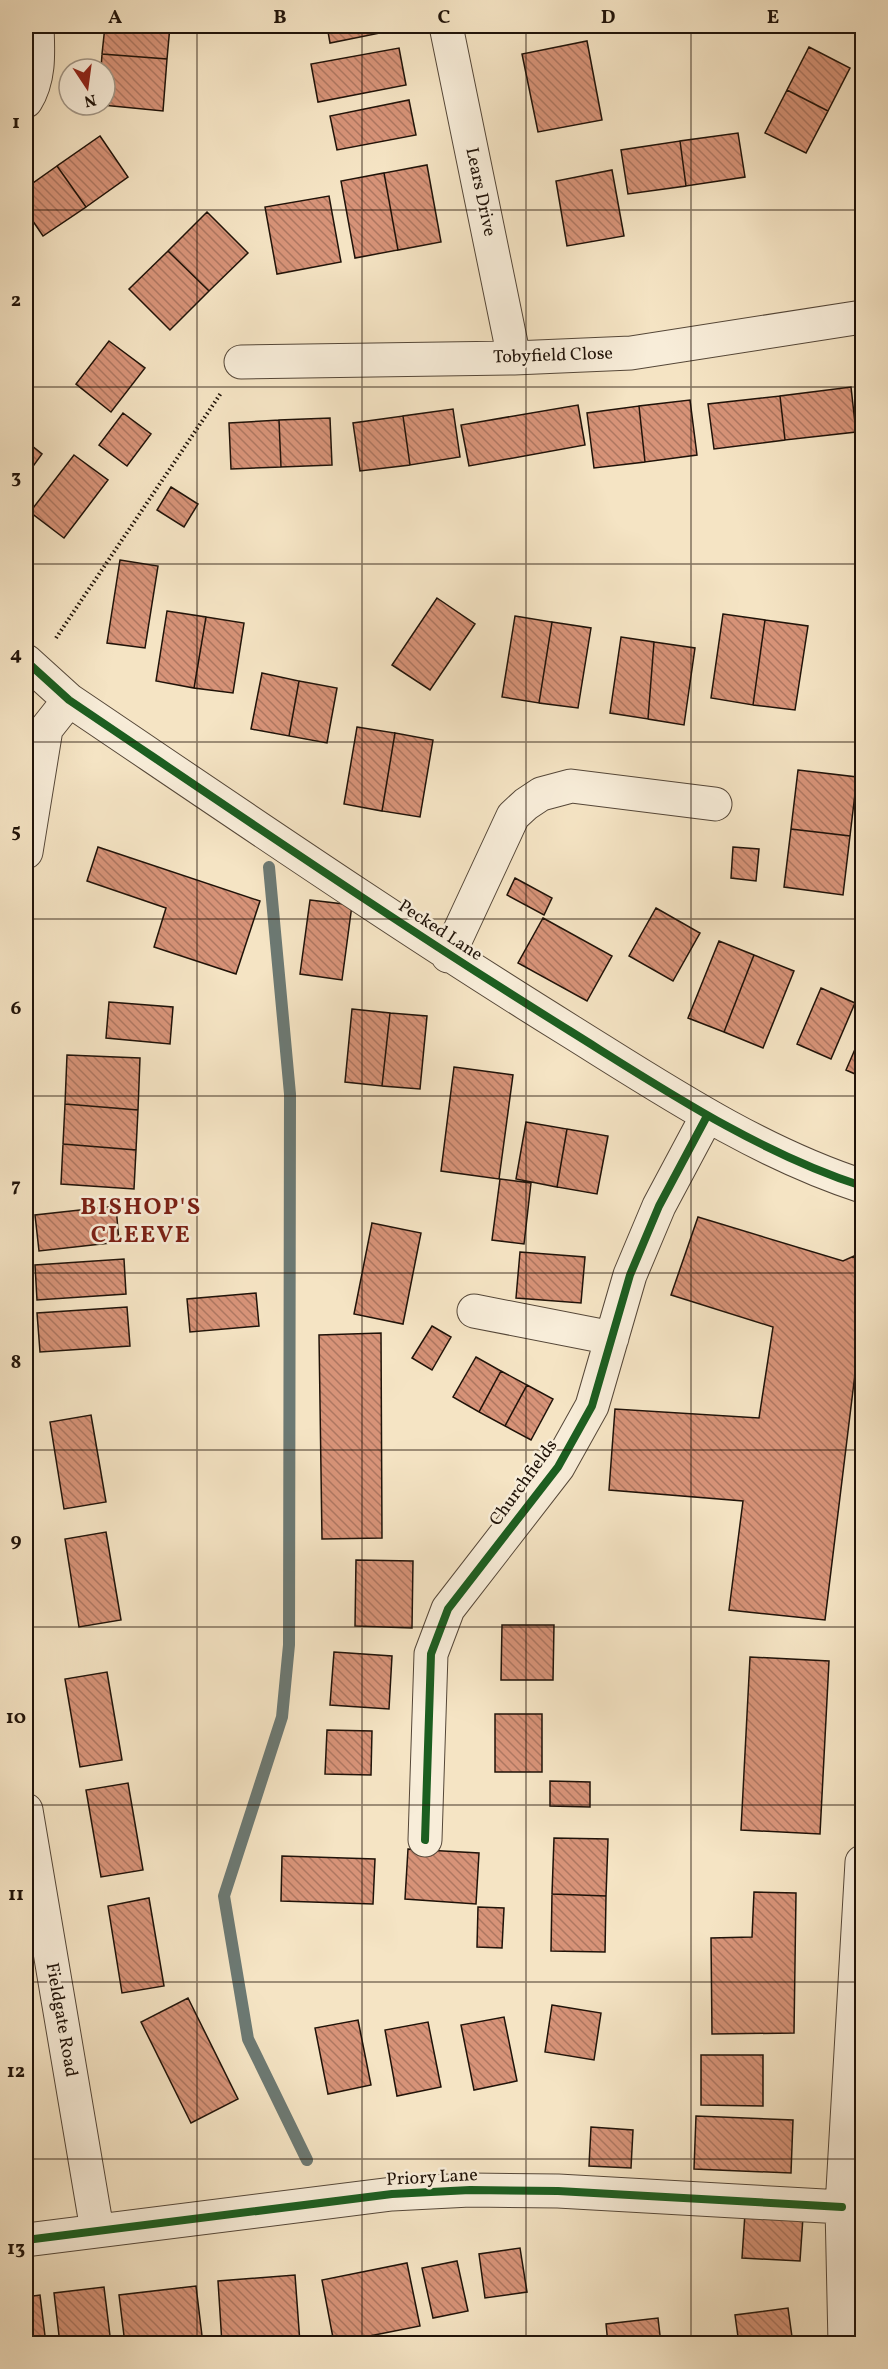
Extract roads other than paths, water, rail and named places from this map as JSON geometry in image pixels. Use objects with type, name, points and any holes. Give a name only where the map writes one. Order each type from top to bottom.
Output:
[{"type":"street","points":[[26,101],[35,81],[38,61],[38,26]]},
{"type":"street","name":"Lears Drive","points":[[446,26],[514,358]]},
{"type":"street","name":"Tobyfield Close","points":[[241,362],[514,358],[631,352],[862,317]]},
{"type":"street","name":"Pecked Lane","points":[[30,666],[69,700],[448,956],[707,1116],[820,1173],[862,1186]]},
{"type":"street","points":[[26,852],[46,729],[69,700]]},
{"type":"street","points":[[448,956],[513,816],[541,794],[571,786],[714,804]]},
{"type":"street","name":"Churchfields","points":[[425,1840],[431,1654],[448,1609],[558,1467],[592,1406],[630,1275],[655,1216],[707,1116]]},
{"type":"street","points":[[474,1311],[612,1338]]},
{"type":"street","name":"Fieldgate Road","points":[[26,1810],[97,2230]]},
{"type":"street","points":[[845,2343],[842,2207],[862,1862]]},
{"type":"street","name":"Priory Lane","points":[[26,2240],[392,2194],[470,2190],[558,2192],[842,2207]]},
{"type":"waterway","points":[[269,867],[290,1094],[289,1645],[282,1717],[224,1896],[248,2039],[307,2160]]},
{"type":"district","name":"BISHOP'S CLEEVE","points":[[141,1222]]}]
